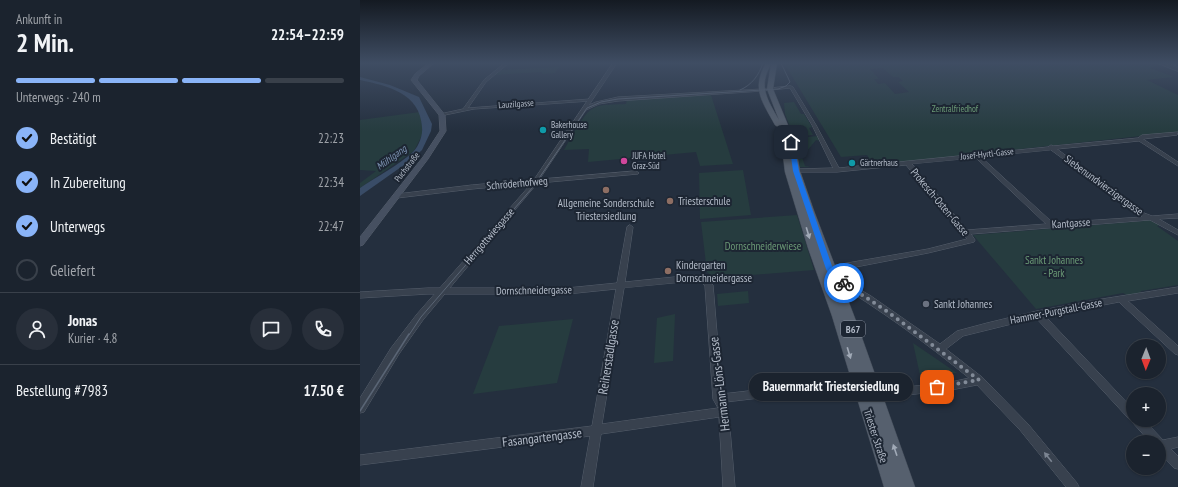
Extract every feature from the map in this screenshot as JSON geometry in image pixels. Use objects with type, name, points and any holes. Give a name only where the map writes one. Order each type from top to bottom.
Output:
[{"type":"main road","points":[[419,86],[442,115]]},
{"type":"main road","name":"Triester Straße","points":[[762,86],[766,90],[791,142],[796,171],[907,487]]},
{"type":"main road","points":[[766,90],[767,86]]},
{"type":"main road","name":"Triester Straße","points":[[766,90],[785,142],[789,172],[813,248],[838,316],[892,487]]},
{"type":"main road","name":"Puchstraße","points":[[360,243],[440,138],[444,126],[442,115]]},
{"type":"street","points":[[465,109],[482,86]]},
{"type":"street","name":"Herrgottwiesgasse","points":[[360,408],[408,332],[441,291],[535,182],[600,86]]},
{"type":"street","points":[[766,90],[791,87],[823,142],[837,170]]},
{"type":"street","name":"Lauzilgasse","points":[[442,115],[465,109],[508,104],[766,90]]},
{"type":"street","name":"Lauzilgasse","points":[[584,110],[596,103],[629,98]]},
{"type":"street","name":"Lauzilgasse","points":[[590,100],[592,103],[596,103]]},
{"type":"street","name":"Josef-Hyrtl-Gasse","points":[[796,171],[837,170],[908,163],[1140,139],[1142,137],[1177,133]]},
{"type":"street","points":[[1140,139],[1178,164]]},
{"type":"street","name":"Siebenundvierzigergasse","points":[[1051,148],[1142,214],[1164,224],[1178,233]]},
{"type":"street","points":[[976,155],[1051,225]]},
{"type":"street","name":"Prokesch-Osten-Gasse","points":[[831,273],[972,240],[908,163]]},
{"type":"street","name":"Schröderhofweg","points":[[397,196],[472,187],[636,173]]},
{"type":"street","name":"Kantgasse","points":[[965,232],[1178,216]]},
{"type":"street","name":"Reiherstadlgasse","points":[[587,487],[630,227]]},
{"type":"street","points":[[831,273],[940,349],[979,380],[1024,427],[1073,487]]},
{"type":"street","name":"Dornschneidergasse","points":[[360,295],[441,291],[567,291],[694,278],[706,282]]},
{"type":"street","name":"Hermann-Löns-Gasse","points":[[706,282],[709,285],[718,399],[723,406],[729,487]]},
{"type":"street","name":"Hammer-Purgstall-Gasse","points":[[940,349],[960,333],[1037,314],[1178,290]]},
{"type":"street","points":[[1121,299],[1178,351]]},
{"type":"street","points":[[1037,314],[1126,409]]},
{"type":"street","points":[[889,393],[951,386],[979,380]]},
{"type":"street","points":[[718,399],[834,385],[843,386]]},
{"type":"street","name":"Fasangartengasse","points":[[360,460],[597,430],[723,412]]},
{"type":"street","points":[[1143,427],[1151,435]]},
{"type":"street","points":[[1166,443],[1178,442]]},
{"type":"street","points":[[1166,451],[1178,464]]},
{"type":"green space","name":"Zentralfriedhof","points":[[798,86],[887,86],[895,94],[909,92],[902,86],[1159,86],[1178,95],[1178,132],[873,165],[867,155],[841,157]]},
{"type":"green space","points":[[711,95],[733,164],[700,166],[696,152],[588,162],[589,149],[564,150],[585,116],[596,107],[626,104],[627,99]]},
{"type":"green space","points":[[794,102],[801,114],[804,114],[812,127],[809,128],[813,135],[794,137],[785,114],[784,103]]},
{"type":"green space","points":[[420,112],[423,133],[414,151],[360,188],[360,183],[376,171],[360,170],[360,120]]},
{"type":"green space","points":[[818,136],[820,141],[816,140],[802,157],[805,166],[810,167],[800,167],[798,158],[798,138]]},
{"type":"green space","points":[[743,170],[751,215],[700,219],[699,173]]},
{"type":"green space","name":"Dornschneiderwiese","points":[[797,215],[814,270],[714,278],[707,272],[701,222]]},
{"type":"green space","name":"Sankt Johannes - Park","points":[[1142,220],[1151,220],[1161,225],[1157,226],[1178,241],[1178,285],[1141,291],[1140,293],[1127,295],[1123,293],[1036,309],[973,235],[1144,221]]},
{"type":"green space","points":[[748,291],[749,303],[718,306],[717,294]]},
{"type":"green space","points":[[675,314],[673,361],[654,363],[657,318]]},
{"type":"green space","points":[[573,319],[557,383],[473,394],[499,326]]},
{"type":"green space","points":[[913,343],[957,373],[920,375]]},
{"type":"water","name":"Mühlgang","points":[[383,86],[392,86],[419,97],[432,124],[431,131],[422,150],[411,160],[360,196],[360,188],[407,157],[419,144],[422,130],[420,115],[409,99],[401,93]]},
{"type":"tram line","points":[[740,90],[747,86]]},
{"type":"tram line","points":[[409,335],[421,317],[533,187],[587,108],[601,102],[618,99],[778,89],[786,86]]},
{"type":"tram line","points":[[360,411],[409,334]]},
{"type":"way so far","points":[[844,283],[868,298],[940,349],[979,380],[951,386],[937,387]]},
{"type":"place","name":"Bakerhouse Gallery","points":[[543,130]]},
{"type":"place","name":"JUFA Hotel Graz-Süd","points":[[624,161]]},
{"type":"place","name":"Gärtnerhaus","points":[[852,163]]},
{"type":"place","name":"Allgemeine Sonderschule Triestersiedlung","points":[[606,190]]},
{"type":"place","name":"Triesterschule","points":[[670,201]]},
{"type":"place","name":"Kindergarten Dornschneidergasse","points":[[668,271]]},
{"type":"place","name":"Sankt Johannes","points":[[926,304]]},
{"type":"place","name":"Bauernmarkt Triestersiedlung","points":[[937,387]]},
{"type":"route","points":[[791,142],[794,151],[796,171],[833,277],[844,283]]}]
